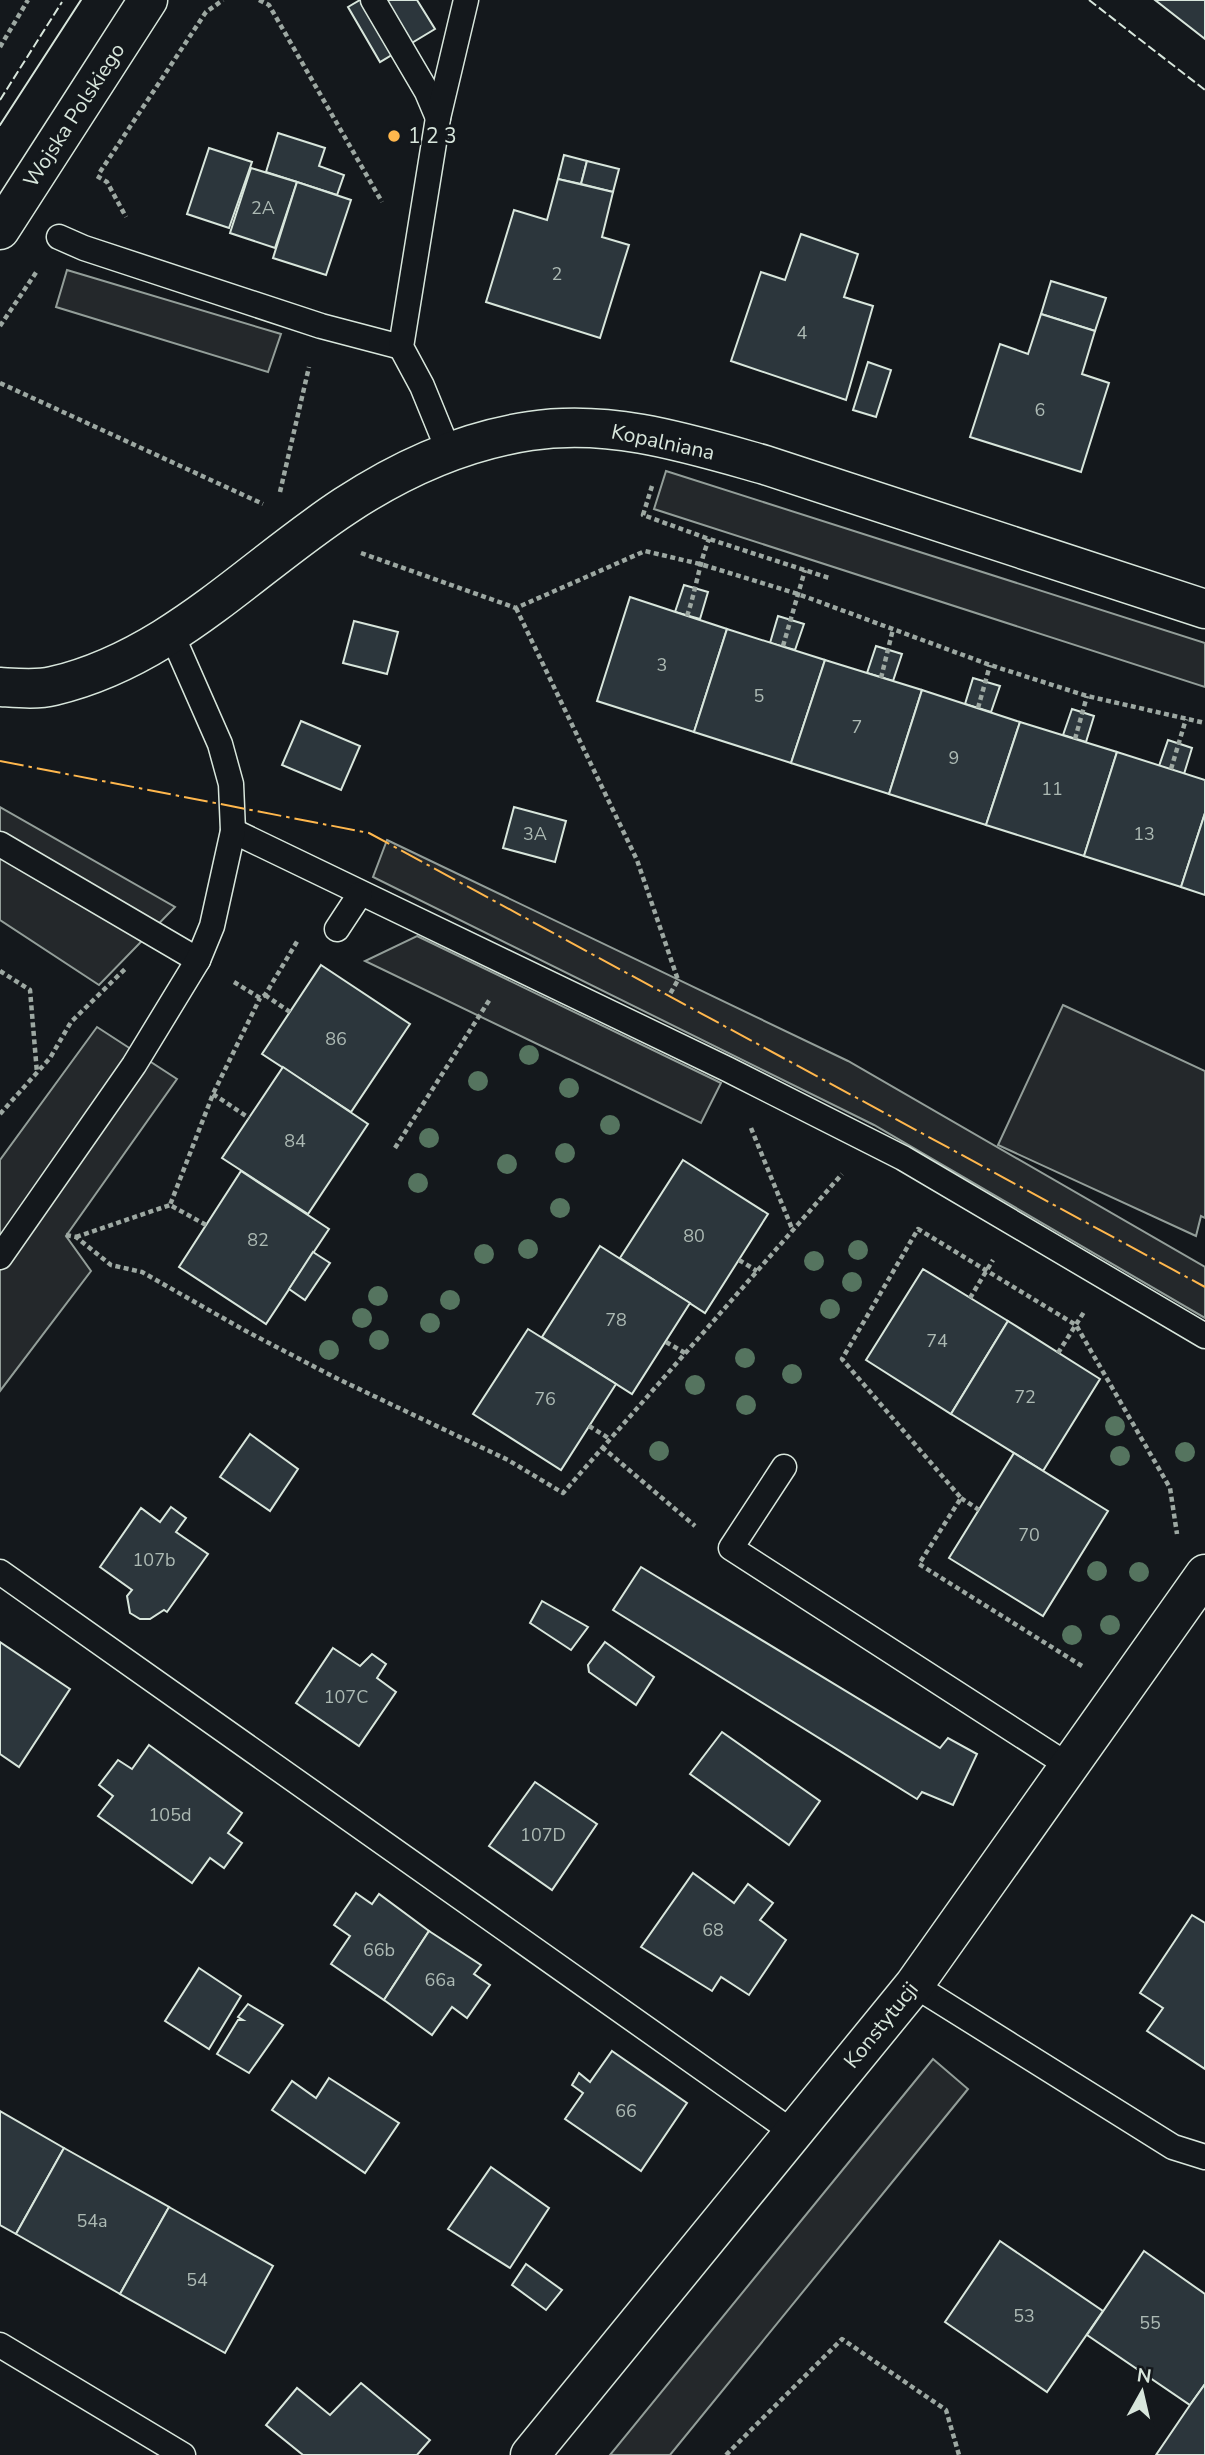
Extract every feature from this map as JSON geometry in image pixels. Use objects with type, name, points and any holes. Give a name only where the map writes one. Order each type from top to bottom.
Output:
[{"type":"street","name":"Wojska Polskiego","points":[[4,213],[148,0]]},
{"type":"street","name":"Kopalniana","points":[[0,687],[51,687],[90,675],[132,657],[172,635],[343,507],[389,478],[449,452],[532,430],[631,430],[765,465],[1205,609]]},
{"type":"street","name":"Konstytucji","points":[[530,2455],[914,1985],[1205,1574]]},
{"type":"lane","points":[[373,0],[428,92],[438,118]]},
{"type":"lane","points":[[449,452],[422,386],[401,347],[438,118],[466,0]]},
{"type":"lane","points":[[59,237],[84,248],[320,326],[401,347]]},
{"type":"lane","points":[[0,1257],[134,1065],[198,960],[212,926],[233,831],[231,784],[220,744],[172,635]]},
{"type":"lane","points":[[233,831],[727,1069],[903,1158],[1205,1335]]},
{"type":"lane","points":[[0,844],[198,960]]},
{"type":"lane","points":[[337,929],[360,894]]},
{"type":"lane","points":[[784,1467],[731,1548],[1069,1766]]},
{"type":"lane","points":[[0,1572],[793,2133]]},
{"type":"lane","points":[[914,1985],[1173,2147],[1205,2157]]},
{"type":"lane","points":[[0,2345],[183,2455]]},
{"type":"path","points":[[0,47],[28,0]]},
{"type":"path","points":[[0,326],[177,54],[206,12],[223,0]]},
{"type":"path","points":[[260,0],[269,5],[396,225],[421,232]]},
{"type":"path","points":[[276,510],[320,326]]},
{"type":"path","points":[[0,383],[276,510],[298,541]]},
{"type":"path","points":[[655,476],[643,515],[829,578]]},
{"type":"path","points":[[687,616],[709,539]]},
{"type":"path","points":[[351,559],[368,544]]},
{"type":"path","points":[[359,552],[516,608],[645,551],[700,564],[798,594],[990,665],[1087,696],[1205,723]]},
{"type":"path","points":[[783,646],[805,570]]},
{"type":"path","points":[[516,608],[637,860],[678,980],[649,1032]]},
{"type":"path","points":[[881,678],[893,629]]},
{"type":"path","points":[[978,708],[990,665]]},
{"type":"path","points":[[1075,739],[1087,696]]},
{"type":"path","points":[[1171,769],[1186,719]]},
{"type":"path","points":[[170,1205],[213,1094],[262,997],[303,931],[337,929]]},
{"type":"path","points":[[0,1114],[50,1058],[71,1022],[157,937]]},
{"type":"path","points":[[198,960],[290,1012]]},
{"type":"path","points":[[395,1148],[511,966]]},
{"type":"path","points":[[0,971],[30,990],[37,1073]]},
{"type":"path","points":[[727,1069],[793,1231]]},
{"type":"path","points":[[213,1094],[249,1118]]},
{"type":"path","points":[[0,1102],[7,1106]]},
{"type":"path","points":[[205,1225],[170,1205],[76,1237],[111,1265],[142,1272],[334,1377],[508,1460],[563,1493],[871,1142]]},
{"type":"path","points":[[979,1510],[961,1498],[842,1359],[918,1229],[1076,1325],[1170,1488],[1178,1542]]},
{"type":"path","points":[[739,1260],[757,1271]]},
{"type":"path","points":[[666,1342],[685,1353]]},
{"type":"path","points":[[589,1426],[610,1439]]},
{"type":"path","points":[[602,1447],[687,1521],[731,1548]]},
{"type":"path","points":[[961,1498],[919,1564],[1085,1667]]},
{"type":"path","points":[[726,2455],[842,2339],[946,2410],[959,2455]]},
{"type":"shaded area","points":[[67,270],[281,334],[268,372],[56,307]]},
{"type":"shaded area","points":[[666,471],[1205,643],[1205,687],[654,509]]},
{"type":"shaded area","points":[[0,807],[175,907],[99,985],[0,920]]},
{"type":"shaded area","points":[[387,840],[848,1061],[1205,1267],[1205,1318],[874,1125],[373,877]]},
{"type":"shaded area","points":[[417,936],[721,1083],[701,1123],[365,961]]},
{"type":"shaded area","points":[[1063,1005],[1205,1071],[1205,1218],[1201,1216],[1196,1236],[998,1145]]},
{"type":"shaded area","points":[[97,1027],[177,1079],[66,1236],[91,1271],[0,1391],[0,1160]]},
{"type":"shaded area","points":[[933,2059],[968,2089],[670,2455],[610,2455]]},
{"type":"building","points":[[360,0],[417,0],[435,29],[380,62],[348,7]]},
{"type":"building","points":[[1155,0],[1205,0],[1205,39]]},
{"type":"building","points":[[278,133],[325,148],[319,166],[344,175],[337,195],[266,172]]},
{"type":"building","points":[[209,148],[252,162],[229,228],[187,214]]},
{"type":"building","points":[[564,155],[587,161],[581,184],[558,179]]},
{"type":"building","points":[[587,161],[619,169],[613,192],[581,184]]},
{"type":"building","points":[[251,168],[297,182],[275,248],[230,233]]},
{"type":"building","points":[[558,179],[613,192],[602,237],[629,245],[600,338],[486,302],[514,210],[547,220]]},
{"type":"building","points":[[297,182],[351,200],[326,275],[273,258]]},
{"type":"building","points":[[801,234],[858,254],[844,297],[873,306],[846,400],[731,361],[761,272],[785,280]]},
{"type":"building","points":[[1051,281],[1106,298],[1095,331],[1041,314]]},
{"type":"building","points":[[1041,314],[1095,331],[1082,374],[1109,383],[1081,472],[970,437],[1000,344],[1028,354]]},
{"type":"building","points":[[868,362],[891,370],[876,417],[853,410]]},
{"type":"building","points":[[684,585],[708,592],[700,619],[675,612]]},
{"type":"building","points":[[630,597],[727,629],[694,732],[597,701]]},
{"type":"building","points":[[778,616],[804,624],[795,650],[770,643]]},
{"type":"building","points":[[354,621],[398,632],[387,674],[343,663]]},
{"type":"building","points":[[727,629],[825,660],[791,763],[694,732]]},
{"type":"building","points":[[876,646],[902,654],[893,681],[867,673]]},
{"type":"building","points":[[825,660],[922,690],[889,794],[791,763]]},
{"type":"building","points":[[973,678],[1000,686],[991,712],[965,704]]},
{"type":"building","points":[[922,690],[1020,722],[986,825],[889,794]]},
{"type":"building","points":[[1072,709],[1094,716],[1086,742],[1063,735]]},
{"type":"building","points":[[301,721],[360,746],[341,790],[282,765]]},
{"type":"building","points":[[1020,722],[1117,752],[1084,856],[986,825]]},
{"type":"building","points":[[1168,740],[1192,748],[1184,774],[1159,766]]},
{"type":"building","points":[[1117,752],[1205,780],[1205,813],[1181,887],[1084,856]]},
{"type":"building","points":[[514,807],[566,821],[555,862],[503,848]]},
{"type":"building","points":[[1205,813],[1205,895],[1181,887]]},
{"type":"building","points":[[321,965],[410,1024],[351,1112],[262,1054]]},
{"type":"building","points":[[283,1067],[368,1124],[308,1214],[222,1158]]},
{"type":"building","points":[[683,1160],[768,1214],[705,1313],[620,1258]]},
{"type":"building","points":[[241,1171],[329,1229],[266,1324],[179,1267]]},
{"type":"building","points":[[600,1246],[690,1303],[632,1394],[542,1337]]},
{"type":"building","points":[[313,1252],[330,1263],[305,1300],[289,1289]]},
{"type":"building","points":[[923,1269],[1008,1321],[951,1414],[866,1360]]},
{"type":"building","points":[[1008,1321],[1100,1379],[1043,1471],[951,1414]]},
{"type":"building","points":[[528,1329],[616,1384],[561,1470],[473,1414]]},
{"type":"building","points":[[250,1434],[298,1469],[270,1511],[220,1477]]},
{"type":"building","points":[[1014,1453],[1108,1511],[1043,1616],[949,1558]]},
{"type":"building","points":[[171,1507],[186,1518],[176,1532],[208,1554],[167,1612],[164,1610],[150,1619],[140,1619],[130,1613],[127,1596],[132,1590],[100,1567],[141,1508],[160,1522]]},
{"type":"building","points":[[641,1567],[940,1748],[948,1738],[977,1754],[953,1805],[922,1792],[917,1799],[613,1610]]},
{"type":"building","points":[[542,1601],[588,1627],[571,1650],[530,1623]]},
{"type":"building","points":[[0,1642],[70,1689],[19,1767],[0,1754]]},
{"type":"building","points":[[605,1642],[654,1677],[636,1705],[589,1672],[588,1665]]},
{"type":"building","points":[[333,1648],[360,1666],[372,1654],[386,1664],[377,1678],[396,1692],[359,1746],[296,1703]]},
{"type":"building","points":[[722,1732],[820,1801],[789,1845],[690,1774]]},
{"type":"building","points":[[149,1745],[242,1813],[228,1833],[242,1843],[224,1868],[210,1858],[192,1883],[98,1816],[113,1796],[99,1785],[118,1760],[132,1769]]},
{"type":"building","points":[[535,1782],[597,1824],[552,1890],[489,1846]]},
{"type":"building","points":[[693,1873],[734,1903],[748,1884],[773,1903],[760,1920],[786,1940],[749,1995],[721,1977],[712,1991],[641,1947]]},
{"type":"building","points":[[356,1893],[372,1904],[379,1894],[429,1931],[384,2000],[331,1964],[350,1936],[334,1925]]},
{"type":"building","points":[[1192,1915],[1205,1923],[1205,2069],[1147,2031],[1163,2008],[1140,1993]]},
{"type":"building","points":[[429,1931],[481,1965],[474,1974],[490,1985],[467,2018],[452,2007],[432,2035],[384,2000]]},
{"type":"building","points":[[199,1968],[241,1996],[209,2049],[165,2021]]},
{"type":"building","points":[[248,2004],[283,2025],[249,2073],[217,2054],[238,2020],[243,2020],[238,2017]]},
{"type":"building","points":[[612,2051],[687,2103],[641,2171],[565,2119],[583,2093],[572,2085],[579,2073],[590,2082]]},
{"type":"building","points":[[329,2078],[399,2123],[365,2173],[272,2110],[292,2081],[316,2098]]},
{"type":"building","points":[[0,2111],[64,2148],[16,2234],[0,2225]]},
{"type":"building","points":[[64,2148],[169,2207],[120,2294],[16,2234]]},
{"type":"building","points":[[491,2167],[549,2208],[510,2268],[448,2229]]},
{"type":"building","points":[[169,2207],[273,2266],[225,2353],[120,2294]]},
{"type":"building","points":[[1000,2241],[1103,2311],[1047,2392],[945,2322]]},
{"type":"building","points":[[1144,2251],[1205,2294],[1205,2384],[1190,2405],[1087,2335]]},
{"type":"building","points":[[526,2264],[562,2290],[546,2310],[512,2285]]},
{"type":"building","points":[[361,2383],[430,2440],[417,2455],[303,2455],[266,2425],[297,2388],[330,2415]]},
{"type":"building","points":[[1205,2384],[1205,2455],[1156,2455],[1190,2405]]},
{"type":"tram line","points":[[0,125],[81,0]]},
{"type":"fence","points":[[1089,0],[1205,90]]},
{"type":"fence","points":[[0,100],[62,2]]},
{"type":"power","points":[[0,761],[369,833],[1205,1287]]},
{"type":"place","name":"1 2 3","points":[[394,136]]}]
